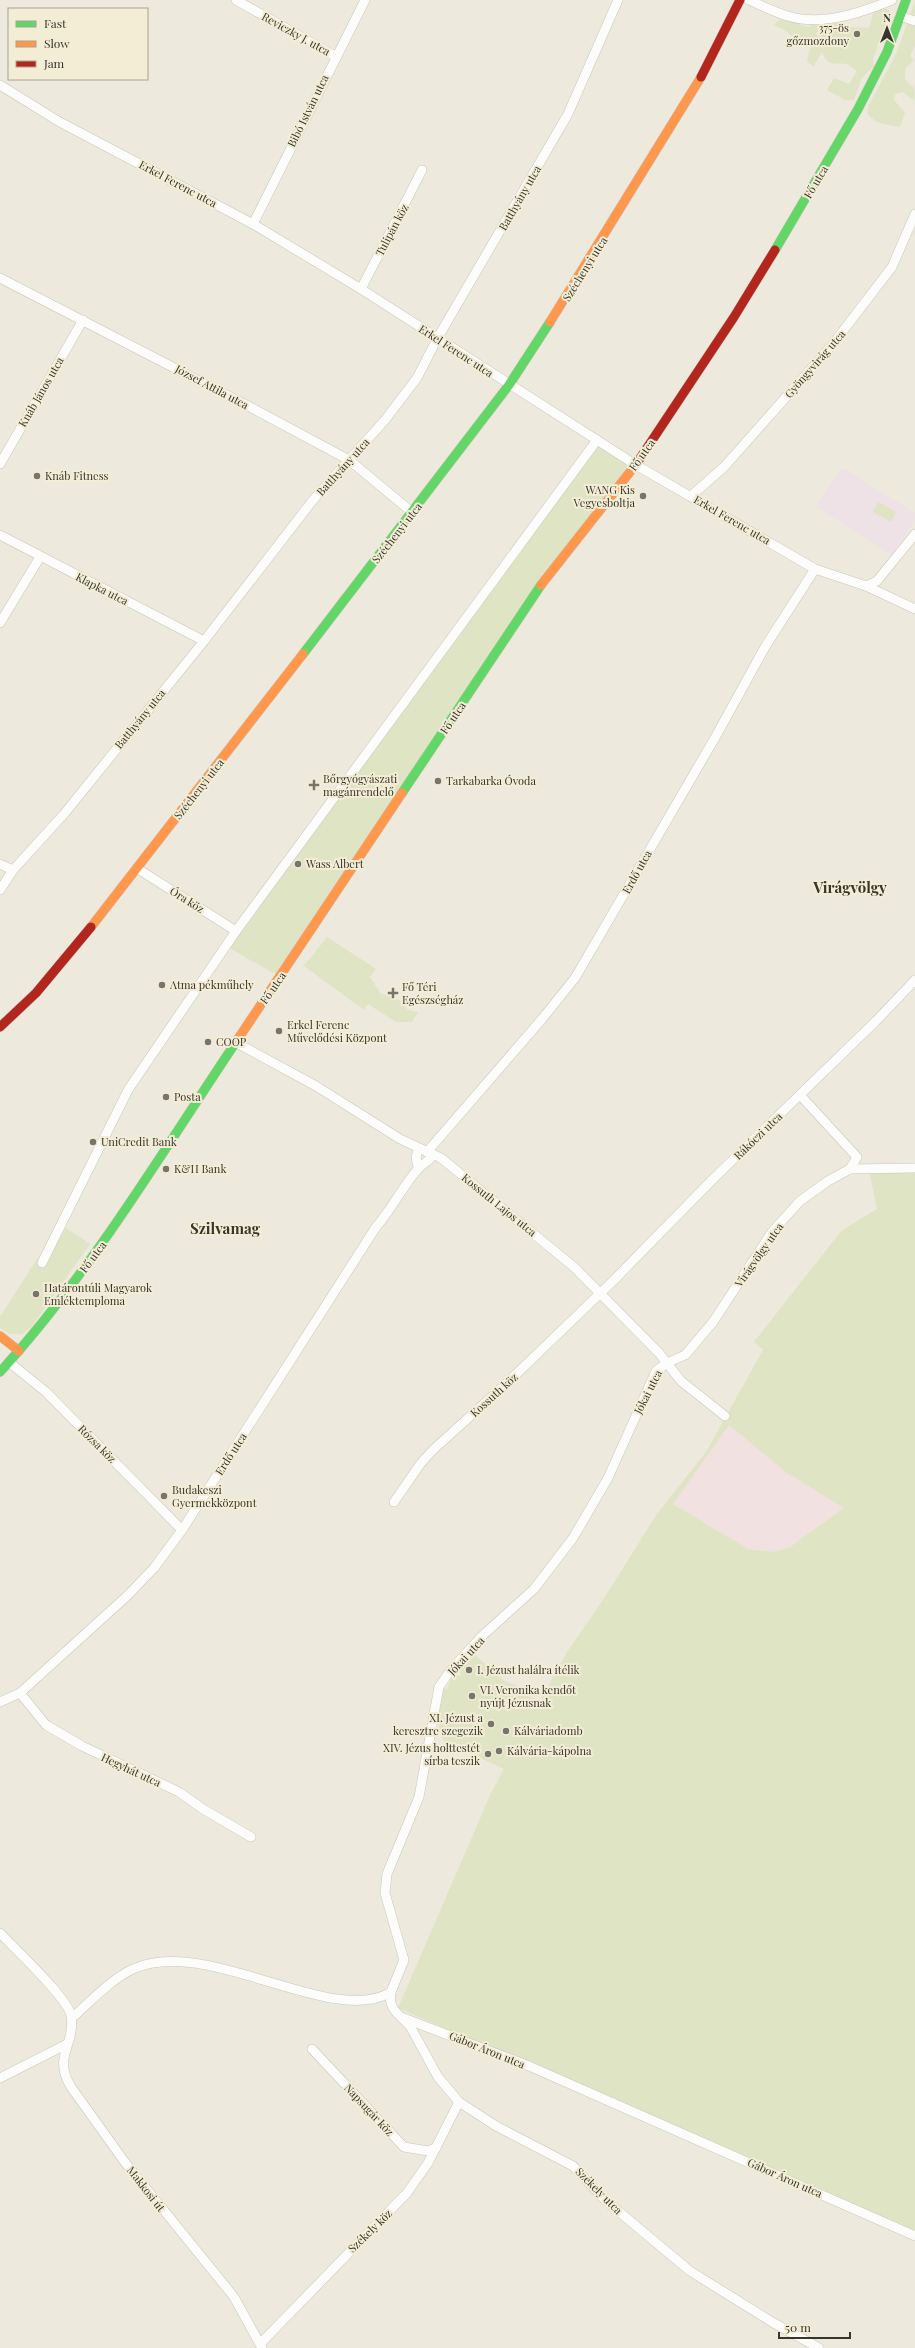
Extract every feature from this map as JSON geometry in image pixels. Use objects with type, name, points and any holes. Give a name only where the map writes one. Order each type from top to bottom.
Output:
[{"type":"main road","name":"Széchenyi utca","points":[[0,1027],[36,993],[138,869],[413,513],[509,385],[566,299],[657,151],[704,72],[740,0]]},
{"type":"main road","name":"Fő utca","points":[[0,1372],[19,1351],[100,1248],[547,576],[636,465],[734,317],[858,110],[887,52],[906,0]]},
{"type":"main road","points":[[0,1336],[19,1351]]},
{"type":"street","name":"Reviczky J. utca","points":[[236,0],[335,56]]},
{"type":"street","name":"Bibó István utca","points":[[252,224],[335,56],[365,0]]},
{"type":"street","name":"Batthyány utca","points":[[0,890],[13,870],[64,814],[204,640],[312,500],[385,420],[417,378],[437,339],[568,114],[618,0]]},
{"type":"street","points":[[749,0],[789,16],[814,20],[845,16],[892,0]]},
{"type":"street","points":[[900,16],[915,21]]},
{"type":"street","name":"Erkel Ferenc utca","points":[[0,85],[58,120],[252,224],[361,289],[636,465],[815,569],[866,586],[915,609]]},
{"type":"street","name":"Tulipán köz","points":[[361,289],[422,170]]},
{"type":"street","name":"Gyöngyvirág utca","points":[[691,496],[724,467],[833,344],[892,267],[915,214]]},
{"type":"street","name":"József Attila utca","points":[[0,278],[349,460],[413,513]]},
{"type":"street","name":"Knáb János utca","points":[[0,464],[83,320]]},
{"type":"street","points":[[42,1263],[128,1090],[180,1012],[236,931],[597,440]]},
{"type":"street","points":[[866,586],[877,581],[915,534]]},
{"type":"street","name":"Klapka utca","points":[[0,535],[40,557],[204,640]]},
{"type":"street","points":[[0,623],[40,557]]},
{"type":"street","name":"Erdő utca","points":[[0,1702],[20,1692],[127,1596],[154,1568],[182,1530],[376,1227],[390,1210],[418,1167],[429,1162],[426,1152],[542,1020],[575,978],[716,736],[765,647],[815,569]]},
{"type":"street","points":[[0,864],[13,870]]},
{"type":"street","name":"Óra köz","points":[[138,869],[236,931]]},
{"type":"street","name":"Rákóczi utca","points":[[600,1292],[915,980]]},
{"type":"street","name":"Kossuth Lajos utca","points":[[236,1042],[316,1086],[426,1152],[441,1158],[551,1247],[600,1292],[681,1381],[725,1416]]},
{"type":"street","points":[[800,1095],[857,1157],[850,1169]]},
{"type":"street","points":[[418,1167],[416,1157],[426,1152]]},
{"type":"street","name":"Virágvölgy utca","points":[[666,1363],[685,1355],[705,1332],[772,1232],[800,1202],[828,1181],[850,1169],[915,1168]]},
{"type":"street","name":"Kossuth köz","points":[[394,1502],[434,1449],[508,1382],[600,1292]]},
{"type":"street","name":"Rózsa köz","points":[[9,1362],[46,1392],[182,1530]]},
{"type":"street","name":"Jókai utca","points":[[392,1992],[404,1960],[386,1893],[387,1874],[419,1797],[439,1687],[450,1671],[481,1638],[534,1589],[573,1538],[608,1478],[656,1372],[666,1363]]},
{"type":"street","name":"Hegyhát utca","points":[[20,1692],[46,1725],[82,1746],[179,1792],[203,1809],[251,1837]]},
{"type":"street","points":[[0,1934],[39,1972],[67,2008],[72,2018],[121,1977],[133,1969],[145,1965],[174,1962],[216,1967],[341,2000],[369,2000],[380,1998],[392,1992]]},
{"type":"street","points":[[392,1992],[390,2001],[393,2010],[401,2017]]},
{"type":"street","name":"Székely utca","points":[[401,2017],[410,2026],[438,2077],[459,2102],[496,2126],[573,2166],[606,2200],[684,2267],[772,2322],[819,2348]]},
{"type":"street","name":"Gábor Áron utca","points":[[401,2017],[529,2066],[915,2236]]},
{"type":"street","name":"Makkosi út","points":[[72,2018],[63,2068],[65,2077],[124,2161],[234,2297],[261,2346]]},
{"type":"street","points":[[0,2078],[67,2044]]},
{"type":"street","name":"Napsugár köz","points":[[312,2050],[404,2147],[428,2151],[436,2148]]},
{"type":"street","name":"Székely köz","points":[[261,2346],[327,2273],[395,2206],[428,2163],[459,2102]]},
{"type":"shaded area","points":[[842,468],[915,513],[915,520],[892,555],[816,507]]},
{"type":"shaded area","points":[[729,1425],[787,1473],[844,1508],[790,1547],[774,1552],[748,1549],[673,1504]]},
{"type":"green space","points":[[915,1],[915,45],[910,56],[914,60],[905,69],[905,80],[914,88],[915,101],[903,92],[895,94],[894,100],[905,113],[900,127],[886,125],[873,120],[867,113],[869,105],[897,52]]},
{"type":"green space","points":[[883,8],[889,10],[890,17],[885,33],[887,36],[884,43],[879,44],[873,59],[874,66],[862,78],[854,100],[845,100],[827,90],[834,78],[849,84],[857,71],[846,64],[829,62],[826,60],[822,52],[814,66],[807,62],[811,44],[797,37],[794,38],[785,30],[774,25],[782,19],[790,20],[810,27],[812,23],[843,20],[841,29],[847,30],[848,27],[869,28],[874,11]]},
{"type":"green space","points":[[597,440],[636,465],[547,576],[280,977],[226,946]]},
{"type":"green space","points":[[878,502],[896,512],[891,522],[873,512]]},
{"type":"green space","points":[[327,937],[376,969],[370,977],[380,993],[399,1000],[408,1010],[418,1012],[412,1022],[396,1022],[368,1004],[364,1010],[304,966]]},
{"type":"green space","points":[[915,1168],[915,2232],[398,2008],[491,1793],[504,1769],[445,1742],[438,1723],[443,1688],[447,1689],[453,1675],[461,1676],[460,1668],[474,1654],[504,1681],[518,1686],[525,1695],[540,1701],[567,1652],[603,1600],[657,1514],[706,1452],[763,1350],[754,1342],[842,1230],[877,1209],[869,1170]],"holes":[[[729,1425],[787,1473],[844,1508],[790,1547],[774,1552],[748,1549],[673,1504]]]},
{"type":"green space","points":[[66,1228],[90,1244],[32,1326],[22,1334],[10,1334],[0,1328],[0,1317],[37,1259],[46,1262]]},
{"type":"traffic: fast","points":[[775,250],[858,109],[887,52],[906,0]]},
{"type":"traffic: fast","points":[[303,654],[509,385],[550,322]]},
{"type":"traffic: fast","points":[[402,793],[541,585]]},
{"type":"traffic: fast","points":[[0,1372],[34,1333],[96,1252],[238,1039]]},
{"type":"traffic: slow","points":[[550,322],[701,77]]},
{"type":"traffic: slow","points":[[541,585],[637,463]]},
{"type":"traffic: slow","points":[[91,927],[303,654]]},
{"type":"traffic: slow","points":[[238,1039],[402,793]]},
{"type":"traffic: slow","points":[[0,1336],[19,1351]]},
{"type":"traffic: jam","points":[[701,77],[740,0]]},
{"type":"traffic: jam","points":[[637,463],[734,317],[775,250]]},
{"type":"traffic: jam","points":[[0,1027],[36,993],[91,927]]},
{"type":"place","name":"375-ös gőzmozdony","points":[[857,34]]},
{"type":"place","name":"Knáb Fitness","points":[[37,476]]},
{"type":"place","name":"WANG Kis Vegyesboltja","points":[[643,496]]},
{"type":"place","name":"Tarkabarka Óvoda","points":[[438,781]]},
{"type":"place","name":"Bőrgyógyászati magánrendelő","points":[[314,785]]},
{"type":"place","name":"Wass Albert","points":[[298,864]]},
{"type":"place","name":"Atma pékműhely","points":[[162,985]]},
{"type":"place","name":"Fő Téri Egészségház","points":[[393,993]]},
{"type":"place","name":"Erkel Ferenc Művelődési Központ","points":[[279,1031]]},
{"type":"place","name":"COOP","points":[[208,1042]]},
{"type":"place","name":"Posta","points":[[166,1097]]},
{"type":"place","name":"UniCredit Bank","points":[[93,1142]]},
{"type":"place","name":"K&H Bank","points":[[166,1169]]},
{"type":"place","name":"Határontúli Magyarok Emléktemploma","points":[[36,1294]]},
{"type":"place","name":"Budakeszi Gyermekközpont","points":[[164,1496]]},
{"type":"place","name":"I. Jézust halálra ítélik","points":[[469,1670]]},
{"type":"place","name":"VI. Veronika kendőt nyújt Jézusnak","points":[[472,1696]]},
{"type":"place","name":"XI. Jézust a keresztre szegezik","points":[[491,1724]]},
{"type":"place","name":"Kálváriadomb","points":[[506,1731]]},
{"type":"place","name":"Kálvária-kápolna","points":[[499,1751]]},
{"type":"place","name":"XIV. Jézus holttestét sírba teszik","points":[[488,1754]]},
{"type":"district","name":"Virágvölgy","points":[[850,888]]},
{"type":"district","name":"Szilvamag","points":[[225,1229]]}]
